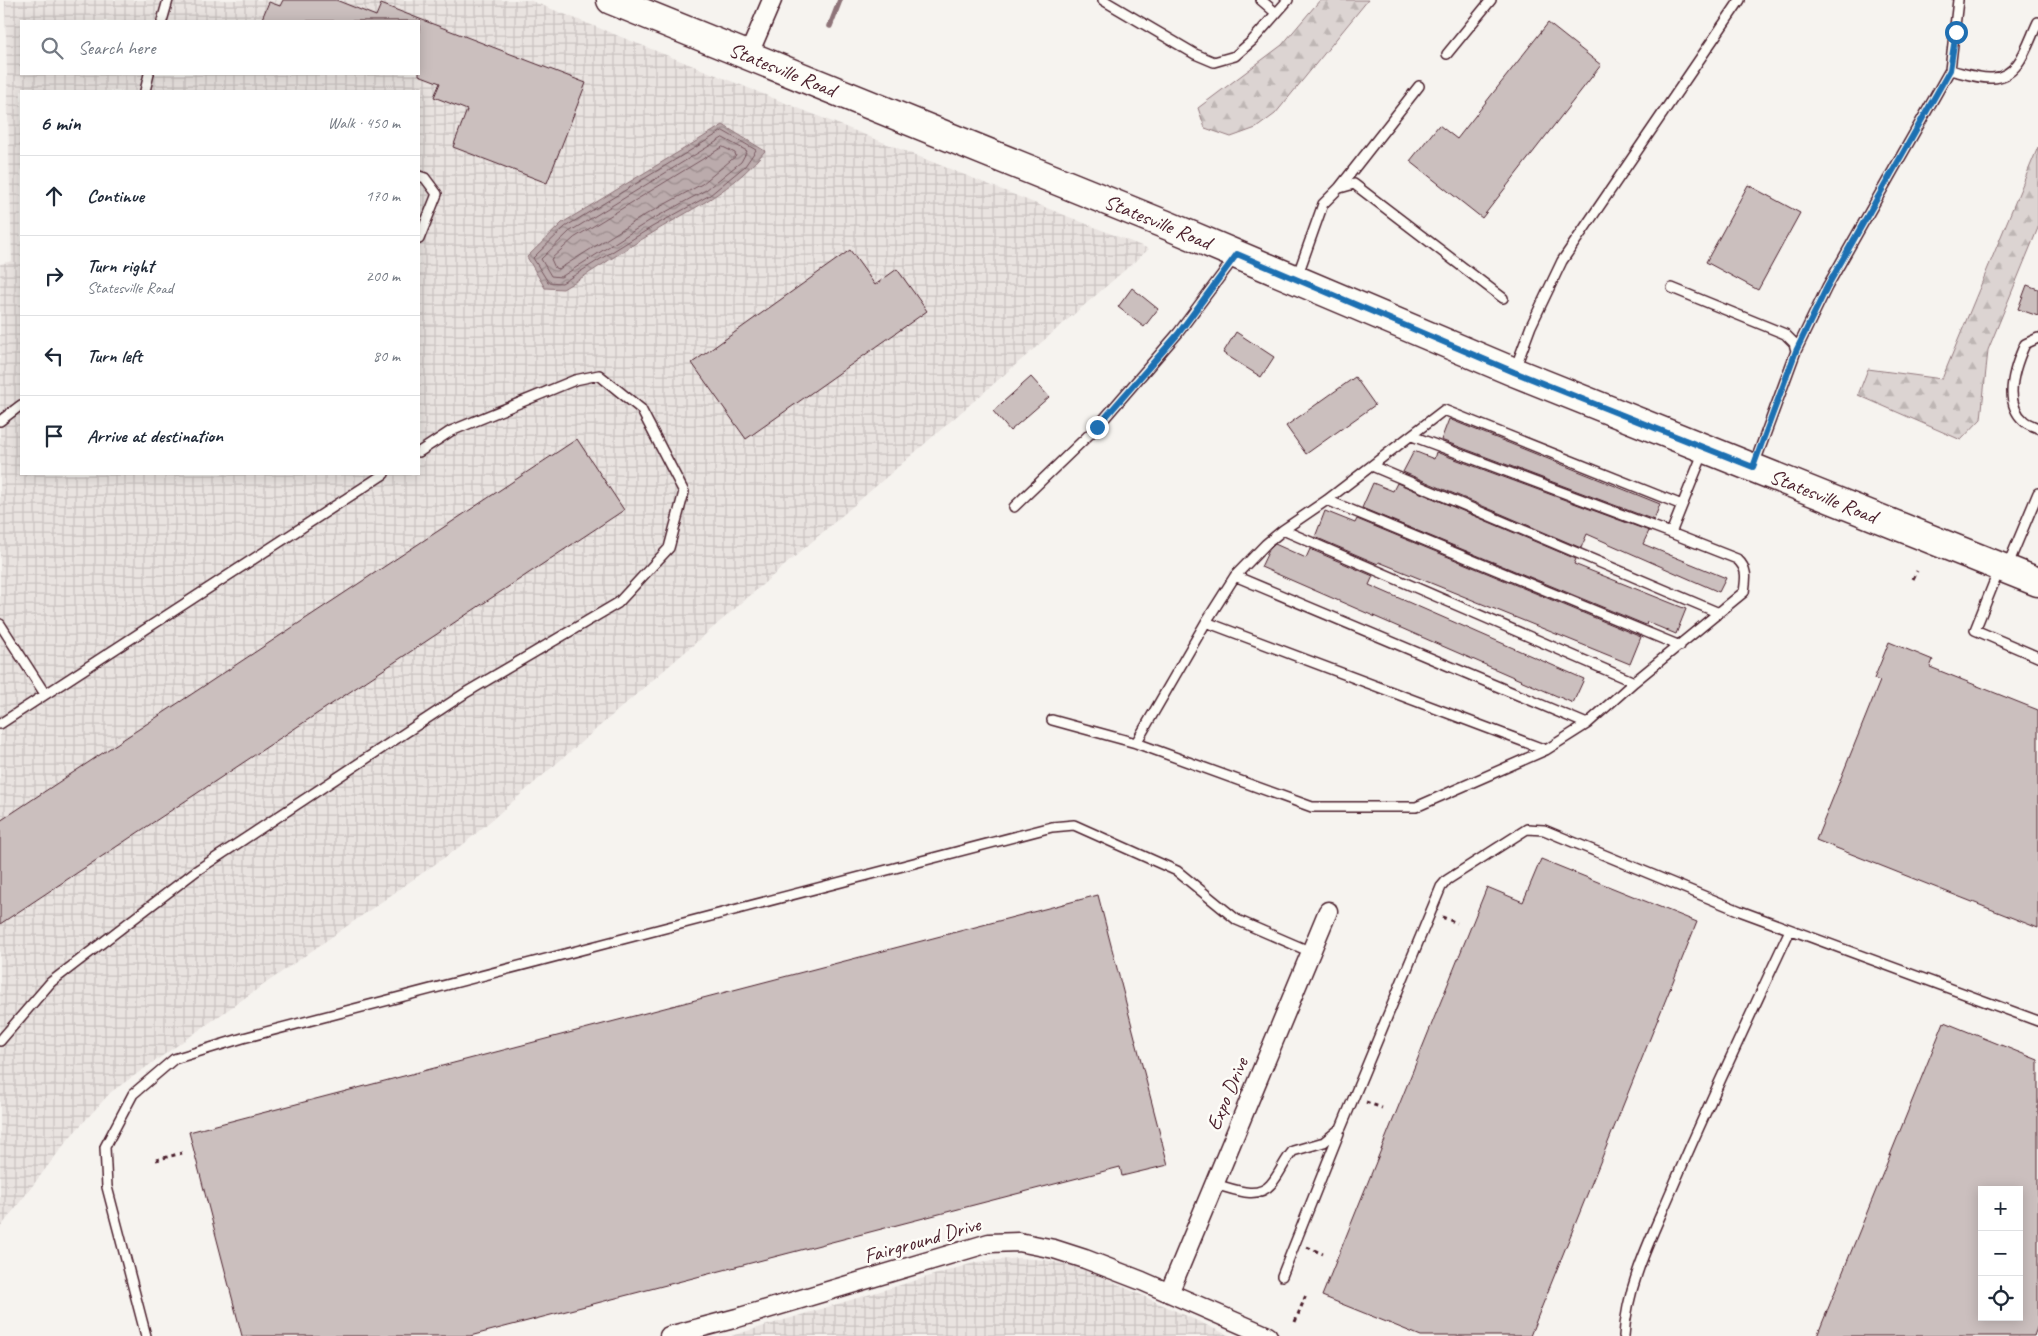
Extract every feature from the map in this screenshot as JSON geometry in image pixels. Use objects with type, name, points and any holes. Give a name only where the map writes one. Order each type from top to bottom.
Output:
[{"type":"main road","name":"Statesville Road","points":[[611,0],[646,10],[748,56],[1237,254],[1514,372],[2038,582]]},
{"type":"street","points":[[748,56],[772,0]]},
{"type":"street","name":"Expo Drive","points":[[1169,1293],[1328,912]]},
{"type":"street","name":"Fairground Drive","points":[[669,1336],[737,1318],[989,1243],[1019,1242],[1054,1249],[1169,1293],[1268,1336]]},
{"type":"lane","points":[[162,20],[168,0]]},
{"type":"lane","points":[[1103,0],[1195,54],[1214,62],[1235,56],[1252,42],[1288,0]]},
{"type":"lane","points":[[1261,0],[1276,13]]},
{"type":"lane","points":[[1447,54],[1491,0]]},
{"type":"lane","points":[[1514,372],[1530,326],[1562,261],[1740,0]]},
{"type":"lane","points":[[1753,467],[1796,351],[1827,287],[1950,70],[1958,0]]},
{"type":"lane","points":[[1950,70],[1992,78],[2007,75],[2018,65],[2038,22]]},
{"type":"lane","points":[[145,90],[150,75]]},
{"type":"lane","points":[[1296,279],[1323,204],[1339,188],[1419,86]]},
{"type":"lane","points":[[420,176],[425,178],[437,194],[420,236]]},
{"type":"lane","points":[[1339,188],[1354,184],[1503,298]]},
{"type":"lane","points":[[1014,507],[1097,427],[1178,334],[1237,254]]},
{"type":"lane","points":[[1672,288],[1785,334],[1794,344],[1796,351]]},
{"type":"lane","points":[[2038,338],[2025,344],[2015,367],[2012,401],[2024,421],[2038,428]]},
{"type":"lane","points":[[0,1042],[51,982],[196,871],[467,692],[618,603],[669,548],[684,492],[641,409],[599,375],[576,380],[451,431],[420,451]]},
{"type":"lane","points":[[0,421],[20,406]]},
{"type":"lane","points":[[1136,743],[1235,576],[1266,544],[1283,530],[1327,500],[1444,410],[1682,505]]},
{"type":"lane","points":[[1052,720],[1136,743],[1312,807],[1416,807],[1546,750],[1587,724],[1634,682],[1744,592],[1746,578],[1744,565],[1737,559],[1412,436]]},
{"type":"lane","points":[[1671,534],[1705,448]]},
{"type":"lane","points":[[1372,466],[1719,613]]},
{"type":"lane","points":[[0,724],[382,475]]},
{"type":"lane","points":[[2038,493],[1976,630],[2038,657]]},
{"type":"lane","points":[[1327,500],[1680,646]]},
{"type":"lane","points":[[1283,530],[1634,682]]},
{"type":"lane","points":[[1235,576],[1587,724]]},
{"type":"lane","points":[[1206,622],[1546,750]]},
{"type":"lane","points":[[0,624],[45,694]]},
{"type":"lane","points":[[146,1336],[107,1188],[105,1147],[133,1094],[174,1059],[243,1038],[1052,827],[1074,825],[1177,871],[1237,920],[1311,952]]},
{"type":"lane","points":[[1282,1276],[1341,1128],[1442,887],[1447,880],[1527,829],[1544,830],[1740,911],[2038,1021]]},
{"type":"lane","points":[[1624,1336],[1626,1315],[1640,1264],[1691,1143],[1790,930]]},
{"type":"lane","points":[[1214,1184],[1250,1193],[1262,1191],[1270,1186],[1293,1151],[1324,1142],[1341,1128]]},
{"type":"path","points":[[1913,579],[1918,571]]},
{"type":"path","points":[[1355,1098],[1382,1108]]},
{"type":"path","points":[[156,1160],[182,1153]]},
{"type":"path","points":[[1295,1322],[1306,1295]]},
{"type":"shaded area","points":[[5,0],[529,0],[1149,249],[465,843],[111,1092],[70,1137],[0,1228],[0,264],[12,261]]},
{"type":"shaded area","points":[[1019,1258],[1046,1260],[1073,1266],[1100,1276],[1230,1336],[731,1336],[977,1262]]},
{"type":"green space","points":[[1320,0],[1368,0],[1275,114],[1256,128],[1231,137],[1205,128],[1198,108],[1282,45]]},
{"type":"green space","points":[[2038,147],[2038,228],[1988,350],[1981,419],[1961,440],[1858,395],[1868,369],[1942,379]]},
{"type":"water","points":[[723,125],[765,151],[727,188],[713,197],[563,289],[545,288],[527,257],[562,223]]},
{"type":"building","points":[[283,0],[336,0],[376,16],[381,4],[586,83],[547,183],[453,147],[467,110],[434,97],[440,83],[419,75],[420,20],[261,20],[269,2],[280,6]]},
{"type":"building","points":[[1548,23],[1601,65],[1482,218],[1410,161],[1439,125],[1457,139]]},
{"type":"building","points":[[1748,185],[1800,213],[1758,290],[1706,262]]},
{"type":"building","points":[[850,250],[875,285],[897,269],[927,311],[746,439],[692,363]]},
{"type":"building","points":[[2027,285],[2038,289],[2038,316],[2018,309]]},
{"type":"building","points":[[1132,288],[1158,309],[1144,327],[1118,307]]},
{"type":"building","points":[[1236,332],[1274,357],[1261,377],[1223,353]]},
{"type":"building","points":[[1031,377],[1049,397],[1010,431],[993,411]]},
{"type":"building","points":[[1355,377],[1375,405],[1306,454],[1286,426]]},
{"type":"building","points":[[1449,419],[1660,504],[1654,520],[1441,440]]},
{"type":"building","points":[[577,439],[624,510],[0,924],[0,821]]},
{"type":"building","points":[[1414,451],[1434,459],[1436,452],[1649,531],[1643,544],[1726,578],[1719,592],[1587,534],[1581,548],[1403,472]]},
{"type":"building","points":[[1373,483],[1393,491],[1397,483],[1576,559],[1574,564],[1686,609],[1676,634],[1647,622],[1646,625],[1362,508]]},
{"type":"building","points":[[1325,511],[1355,523],[1357,519],[1641,637],[1630,664],[1315,537]]},
{"type":"building","points":[[1275,544],[1306,558],[1310,549],[1373,576],[1369,585],[1584,679],[1573,703],[1261,567],[1269,550]]},
{"type":"building","points":[[1889,642],[1933,660],[1930,667],[2038,710],[2038,928],[1816,840],[1880,681],[1874,679]]},
{"type":"building","points":[[1541,859],[1697,922],[1530,1336],[1421,1336],[1322,1296],[1487,887],[1523,902]]},
{"type":"building","points":[[1098,895],[1168,1165],[1122,1176],[1120,1167],[470,1336],[242,1336],[189,1132]]},
{"type":"building","points":[[1944,1022],[2038,1060],[2038,1325],[2034,1336],[1817,1336]]},
{"type":"waterway","points":[[830,26],[840,0]]},
{"type":"route","points":[[1097,427],[1178,334],[1237,254],[1514,372],[1753,467],[1796,351],[1827,287],[1910,145],[1950,70],[1956,32]]}]
